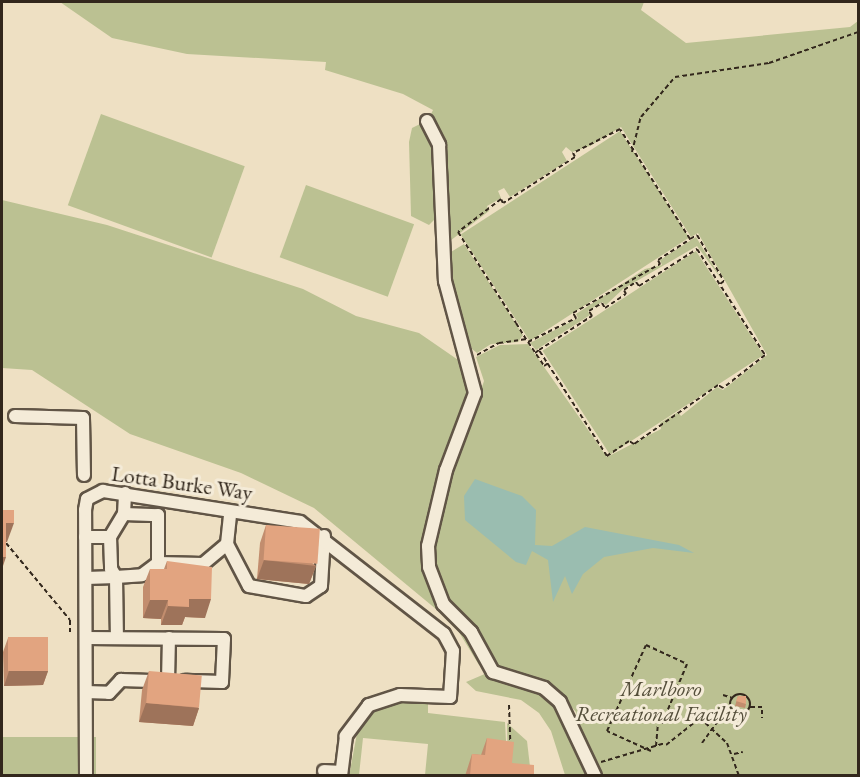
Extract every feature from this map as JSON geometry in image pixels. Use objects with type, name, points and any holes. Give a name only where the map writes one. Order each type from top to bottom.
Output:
[{"type":"lane","points":[[427,121],[439,145],[445,281],[469,360],[475,393],[446,470],[428,546],[429,567],[443,604],[471,632],[493,672],[544,688],[561,702],[586,764],[596,776]]},
{"type":"lane","points":[[15,416],[83,418],[84,475]]},
{"type":"lane","name":"Lotta Burke Way","points":[[86,776],[85,537],[87,499],[103,491],[230,513],[296,520],[324,536],[444,634],[453,651],[450,697],[400,695],[369,705],[346,736],[341,774]]},
{"type":"lane","points":[[117,638],[116,578],[111,569],[110,537],[124,514],[125,493]]},
{"type":"lane","points":[[230,513],[227,544],[249,586],[306,596],[321,585],[324,536]]},
{"type":"lane","points":[[124,514],[158,515],[158,563]]},
{"type":"lane","points":[[85,537],[110,537]]},
{"type":"lane","points":[[86,578],[142,575],[158,563],[203,564],[227,544]]},
{"type":"lane","points":[[86,638],[224,639],[222,682],[121,680],[109,693],[86,692]]},
{"type":"lane","points":[[168,681],[169,638]]},
{"type":"lane","points":[[324,771],[341,774]]},
{"type":"path","points":[[633,151],[641,117],[675,77],[769,63],[858,32]]},
{"type":"path","points":[[549,363],[544,366],[458,232],[501,199],[503,203],[575,157],[573,153],[620,129],[690,239]]},
{"type":"path","points":[[469,360],[499,343],[527,341],[576,318],[573,314],[646,267],[660,264],[658,260],[697,235],[724,281],[719,284]]},
{"type":"path","points":[[535,353],[592,316],[589,311],[602,303],[605,308],[636,282],[639,286],[697,249],[765,355],[634,444],[607,456],[540,350]]},
{"type":"path","points":[[2,543],[8,543],[70,620],[70,633]]},
{"type":"path","points":[[651,751],[607,731],[646,645],[687,664],[659,726],[656,746]]},
{"type":"path","points":[[723,695],[732,698],[748,697]]},
{"type":"path","points":[[744,701],[748,697]]},
{"type":"path","points":[[748,697],[750,707]]},
{"type":"path","points":[[732,698],[734,711]]},
{"type":"path","points":[[509,705],[509,748]]},
{"type":"path","points":[[700,706],[700,718]]},
{"type":"path","points":[[734,711],[742,714],[750,707]]},
{"type":"path","points":[[750,707],[762,710]]},
{"type":"path","points":[[762,718],[762,710],[765,707]]},
{"type":"path","points":[[702,743],[712,727],[737,708]]},
{"type":"path","points":[[586,764],[651,751],[656,746],[665,744],[700,718]]},
{"type":"path","points":[[700,718],[712,727],[734,754],[739,776]]},
{"type":"path","points":[[641,757],[642,752]]},
{"type":"path","points":[[734,754],[743,752]]},
{"type":"green space","name":"Marlboro Recreational Facility","points":[[60,2],[644,2],[641,10],[686,43],[850,27],[858,21],[858,775],[565,775],[551,731],[539,713],[521,700],[476,691],[466,682],[487,673],[541,692],[557,706],[573,736],[576,712],[560,694],[536,679],[479,665],[454,624],[314,508],[241,473],[130,434],[32,370],[2,368],[2,200],[107,225],[303,289],[356,316],[419,333],[464,364],[476,405],[484,381],[476,357],[500,345],[528,344],[607,457],[661,429],[660,423],[678,412],[681,416],[717,387],[723,390],[767,355],[698,233],[691,237],[621,127],[590,146],[572,152],[566,147],[562,152],[567,161],[510,197],[504,188],[498,191],[501,198],[487,206],[489,211],[446,244],[445,142],[430,116],[433,110],[403,94],[325,70],[326,62],[187,54],[112,38]]},
{"type":"green space","points":[[101,114],[245,166],[212,257],[68,205]]},
{"type":"green space","points":[[420,124],[433,136],[436,218],[429,225],[411,216],[409,142],[412,128]]},
{"type":"green space","points":[[620,131],[689,238],[530,341],[461,234]]},
{"type":"green space","points":[[306,185],[414,224],[388,297],[280,257]]},
{"type":"green space","points":[[696,237],[722,280],[697,246],[623,289],[606,305],[602,302],[588,311],[590,315],[536,350],[530,343],[578,318],[576,314],[645,269],[662,265],[660,260]]},
{"type":"green space","points":[[464,244],[523,335],[518,342],[491,344],[477,353],[472,349],[452,296],[446,255]]},
{"type":"green space","points":[[696,251],[764,355],[610,455],[543,351]]},
{"type":"green space","points":[[402,701],[428,703],[428,713],[505,722],[507,761],[465,775],[425,775],[428,744],[363,738],[359,775],[349,776],[358,728],[375,710]]},
{"type":"green space","points":[[507,723],[527,741],[531,775],[508,775]]},
{"type":"green space","points":[[2,737],[96,737],[96,775],[2,775]]},
{"type":"shaded area","points":[[475,479],[522,496],[536,510],[535,545],[552,546],[585,527],[679,545],[694,553],[653,548],[604,557],[583,574],[572,594],[565,576],[553,602],[548,560],[532,551],[526,565],[516,562],[465,520],[464,496]]},
{"type":"building","points":[[2,510],[14,510],[14,523],[6,523],[6,557],[2,557]]},
{"type":"building","points":[[266,525],[320,529],[317,564],[264,560]]},
{"type":"building","points":[[167,561],[212,567],[211,599],[189,599],[189,607],[168,606],[168,600],[150,600],[150,569],[167,569]]},
{"type":"building","points":[[8,637],[48,637],[48,671],[8,671]]},
{"type":"building","points":[[149,671],[202,676],[199,707],[146,703]]},
{"type":"building","points":[[738,696],[746,696],[746,704],[736,701]]},
{"type":"building","points":[[487,738],[514,742],[512,763],[534,765],[534,776],[470,775],[472,754],[485,755]]}]
